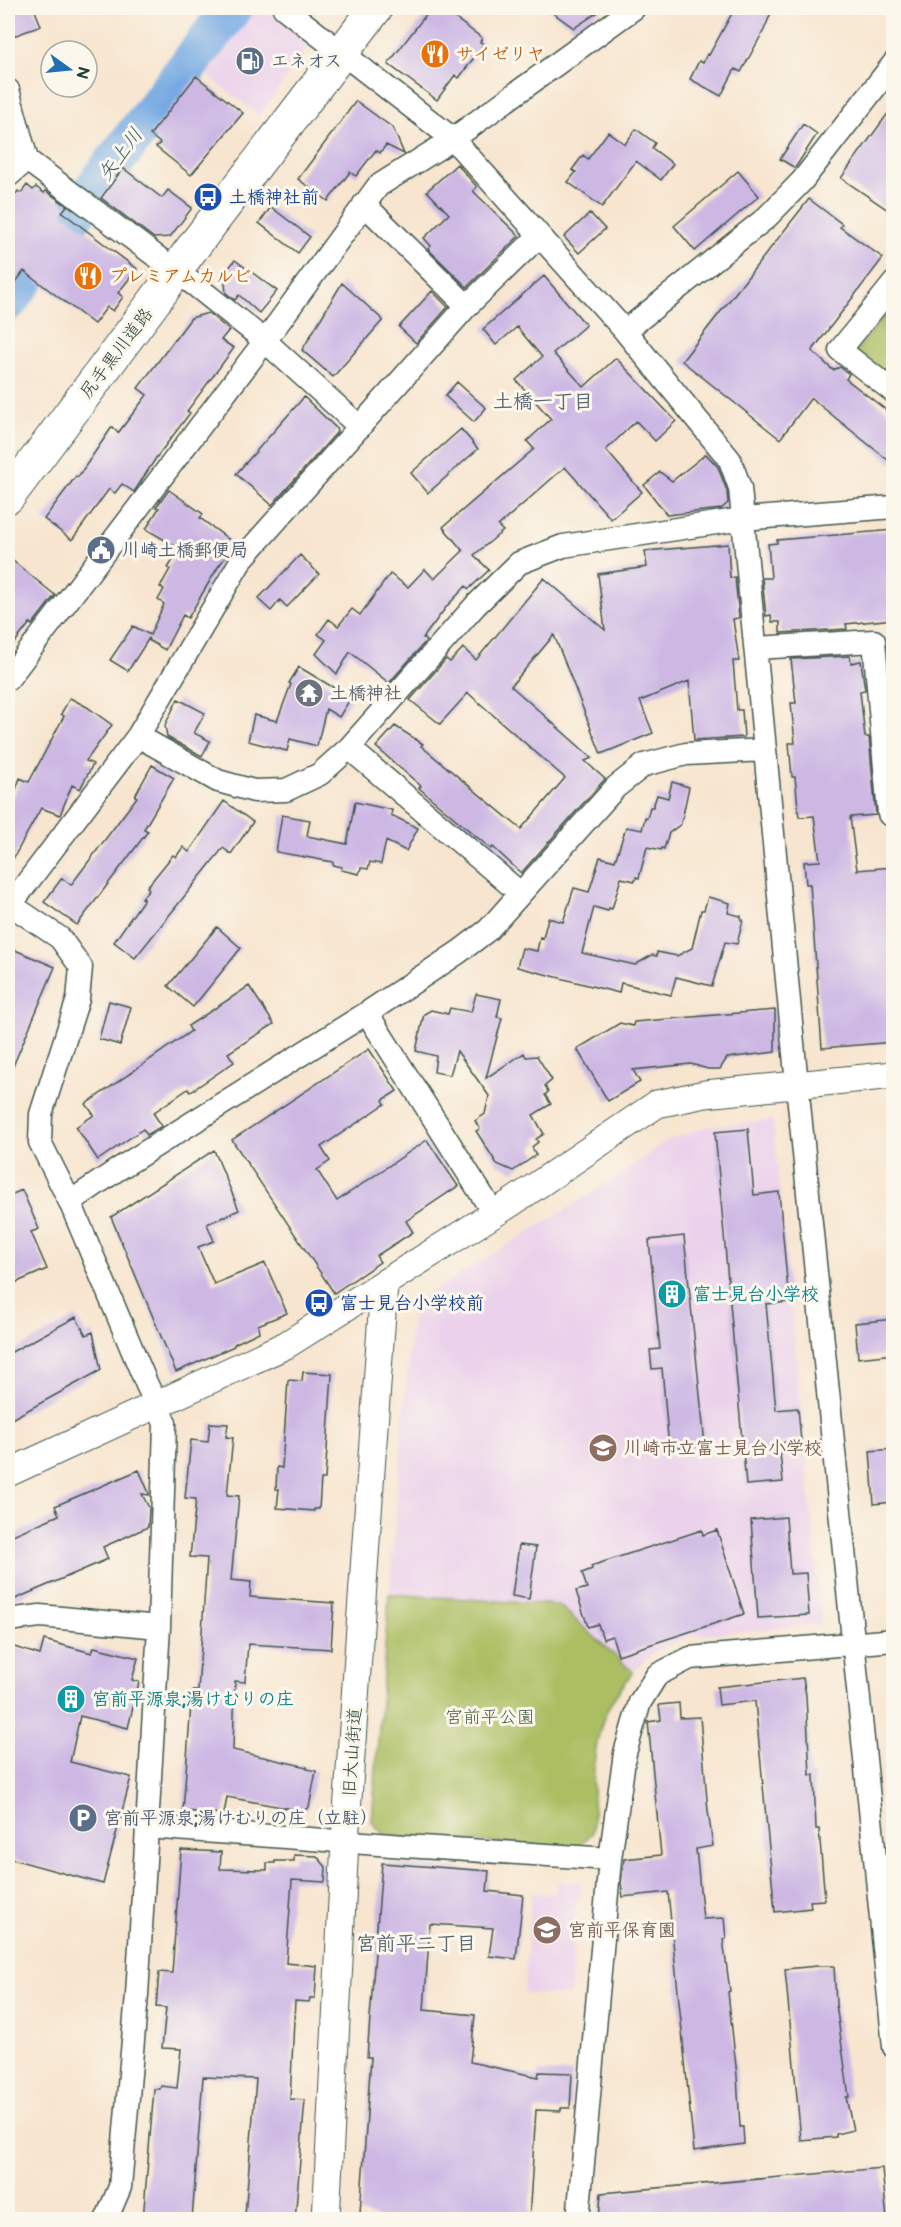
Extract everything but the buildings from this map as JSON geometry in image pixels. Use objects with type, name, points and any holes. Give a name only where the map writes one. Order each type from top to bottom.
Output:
[{"type":"main road","name":"尻手黒川道路","points":[[8,497],[187,255],[376,8]]},
{"type":"street","points":[[284,8],[453,139],[625,331],[730,460],[740,488],[894,2047]]},
{"type":"street","points":[[8,679],[265,341],[378,186],[453,139],[634,8]]},
{"type":"street","points":[[625,331],[766,218],[802,181],[894,63]]},
{"type":"street","points":[[8,90],[27,160],[177,271],[265,341],[360,427]]},
{"type":"street","points":[[8,176],[27,160]]},
{"type":"street","points":[[364,204],[467,306]]},
{"type":"street","points":[[106,2220],[120,2187],[137,1995],[159,1627],[165,1424],[70,1202],[40,1142],[41,1114],[78,999],[81,967],[60,938],[8,905],[138,736],[242,559],[467,306],[539,236]]},
{"type":"street","points":[[894,283],[840,350],[894,392]]},
{"type":"street","points":[[138,736],[218,782],[254,791],[286,790],[320,774],[349,748],[475,606],[519,563],[563,546],[743,519],[894,507]]},
{"type":"street","points":[[756,648],[874,641],[889,814],[894,814]]},
{"type":"street","points":[[349,748],[520,893]]},
{"type":"street","points":[[70,1202],[367,1013],[488,930],[616,787],[644,765],[686,754],[765,750]]},
{"type":"street","points":[[367,1013],[494,1214]]},
{"type":"street","points":[[8,1473],[286,1345],[494,1214],[657,1104],[705,1094],[894,1075]]},
{"type":"street","name":"旧大山街道","points":[[326,2220],[345,1841],[384,1285]]},
{"type":"street","points":[[8,1620],[40,1616],[159,1627]]},
{"type":"street","points":[[578,2220],[610,1859],[625,1753],[640,1702],[657,1675],[690,1658],[894,1640]]},
{"type":"street","points":[[148,1827],[610,1859]]},
{"type":"shaded area","name":"エネオス","points":[[244,8],[263,8],[309,41],[303,55],[259,116],[197,67]]},
{"type":"shaded area","name":"川崎市立富士見台小学校","points":[[773,1120],[822,1624],[691,1636],[655,1651],[633,1672],[559,1605],[389,1594],[413,1303],[615,1179],[666,1141],[706,1127]]},
{"type":"shaded area","points":[[557,1881],[582,1883],[581,1896],[577,1897],[570,1996],[524,1993],[531,1893],[555,1894]]},
{"type":"green space","points":[[893,305],[893,381],[854,354]]},
{"type":"green space","name":"宮前平公園","points":[[389,1594],[559,1605],[633,1672],[613,1699],[604,1717],[594,1766],[593,1832],[577,1848],[384,1835],[372,1822]]},
{"type":"waterway","name":"矢上川","points":[[8,301],[232,8]]},
{"type":"place","name":"サイゼリヤ","points":[[435,54]]},
{"type":"place","name":"エネオス","points":[[250,61]]},
{"type":"place","name":"土橋神社前","points":[[208,197]]},
{"type":"place","name":"プレミアムカルビ","points":[[88,276]]},
{"type":"place","name":"川崎土橋郵便局","points":[[101,550]]},
{"type":"place","name":"土橋神社","points":[[309,693]]},
{"type":"place","name":"富士見台小学校","points":[[672,1294]]},
{"type":"place","name":"富士見台小学校前","points":[[319,1303]]},
{"type":"place","name":"川崎市立富士見台小学校","points":[[603,1448]]},
{"type":"place","name":"宮前平源泉;湯けむりの庄","points":[[71,1699]]},
{"type":"place","name":"宮前平源泉;湯けむりの庄（立駐）","points":[[83,1818]]},
{"type":"place","name":"宮前平保育園","points":[[547,1930]]},
{"type":"district","name":"土橋一丁目","points":[[543,401]]},
{"type":"district","name":"宮前平二丁目","points":[[416,1943]]}]
